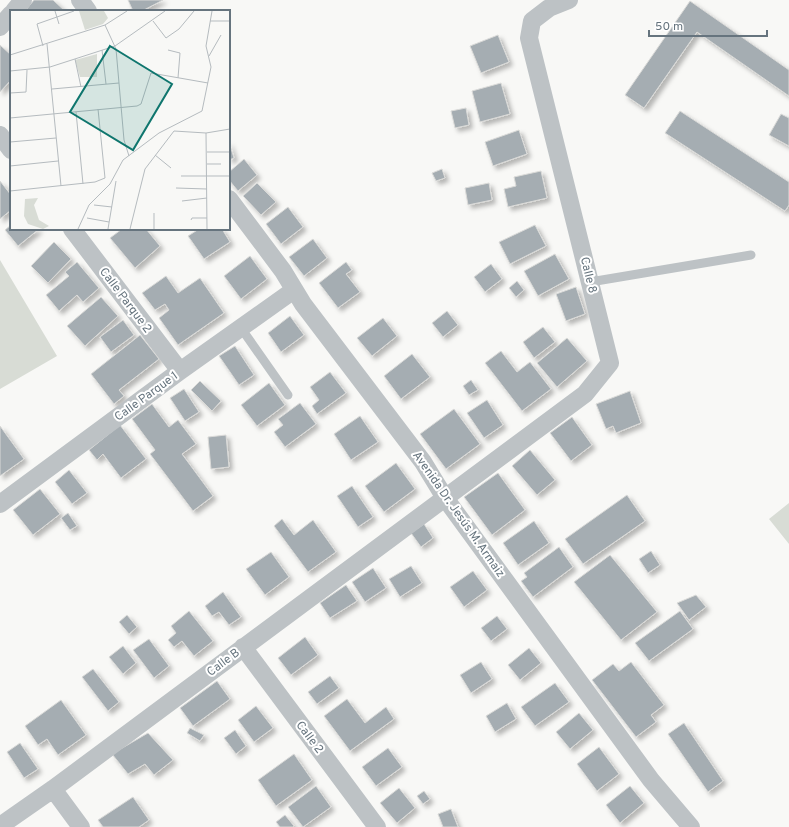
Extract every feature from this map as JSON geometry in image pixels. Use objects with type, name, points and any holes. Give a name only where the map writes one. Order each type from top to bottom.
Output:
[{"type":"street","points":[[15,10],[23,0]]},
{"type":"street","points":[[80,0],[87,10]]},
{"type":"street","name":"Calle 8","points":[[445,498],[585,394],[610,363],[529,38],[532,21],[549,8],[569,0]]},
{"type":"street","points":[[0,27],[10,15]]},
{"type":"street","points":[[0,135],[10,149]]},
{"type":"street","name":"Avenida Dr. Jesús M. Armaiz","points":[[230,200],[283,271],[294,290],[423,462],[445,498],[651,780],[691,827]]},
{"type":"street","name":"Calle Parque 2","points":[[73,230],[180,371]]},
{"type":"street","name":"Calle Parque 1","points":[[0,504],[180,371],[294,290]]},
{"type":"street","name":"Calle B","points":[[0,826],[53,789],[445,498]]},
{"type":"street","name":"Calle 2","points":[[243,648],[377,827]]},
{"type":"street","points":[[53,789],[81,827]]},
{"type":"lane","points":[[590,282],[751,254]]},
{"type":"lane","points":[[240,328],[288,395]]},
{"type":"shaded area","points":[[0,260],[57,356],[0,389]]},
{"type":"shaded area","points":[[789,503],[789,544],[769,519]]},
{"type":"building","points":[[34,0],[53,0],[64,10],[26,10]]},
{"type":"building","points":[[128,0],[163,0],[144,10],[133,10]]},
{"type":"building","points":[[690,1],[789,70],[789,96],[697,32],[644,108],[625,95]]},
{"type":"building","points":[[498,35],[509,62],[481,73],[470,46]]},
{"type":"building","points":[[0,45],[10,54],[10,81],[0,92]]},
{"type":"building","points":[[501,83],[510,114],[480,122],[472,91]]},
{"type":"building","points":[[466,108],[469,125],[455,128],[451,111]]},
{"type":"building","points":[[680,111],[789,182],[789,205],[785,211],[665,133]]},
{"type":"building","points":[[781,114],[789,118],[789,146],[769,135]]},
{"type":"building","points":[[519,130],[527,154],[493,166],[485,142]]},
{"type":"building","points":[[230,145],[234,158],[230,160]]},
{"type":"building","points":[[244,159],[257,175],[238,191],[230,181],[230,171]]},
{"type":"building","points":[[442,169],[445,178],[436,181],[432,173]]},
{"type":"building","points":[[541,171],[547,198],[508,207],[504,189],[516,186],[514,177]]},
{"type":"building","points":[[0,181],[10,194],[10,211],[0,219]]},
{"type":"building","points":[[257,183],[276,202],[261,215],[243,196]]},
{"type":"building","points":[[489,183],[492,200],[468,205],[465,188]]},
{"type":"building","points":[[288,207],[303,227],[281,244],[266,224]]},
{"type":"building","points":[[535,225],[546,246],[510,264],[499,242]]},
{"type":"building","points":[[10,226],[10,230],[38,230],[18,246],[5,230]]},
{"type":"building","points":[[121,230],[147,230],[160,246],[135,268],[110,238]]},
{"type":"building","points":[[197,230],[223,230],[230,242],[204,259],[188,236]]},
{"type":"building","points":[[313,239],[327,258],[304,276],[289,257]]},
{"type":"building","points":[[54,242],[71,259],[48,283],[31,266]]},
{"type":"building","points":[[555,254],[569,279],[538,296],[524,271]]},
{"type":"building","points":[[250,256],[267,279],[241,299],[224,276]]},
{"type":"building","points":[[77,262],[99,288],[83,302],[77,295],[59,311],[46,295],[69,276],[65,272]]},
{"type":"building","points":[[346,262],[352,270],[346,274],[360,292],[338,308],[319,283]]},
{"type":"building","points":[[491,264],[502,279],[485,292],[474,277]]},
{"type":"building","points":[[166,276],[178,293],[200,278],[224,313],[178,345],[159,318],[169,310],[165,304],[155,310],[142,293]]},
{"type":"building","points":[[517,281],[524,290],[516,297],[509,288]]},
{"type":"building","points":[[576,287],[585,314],[566,321],[556,294]]},
{"type":"building","points":[[101,297],[118,316],[85,346],[67,326]]},
{"type":"building","points":[[447,311],[458,325],[443,337],[432,323]]},
{"type":"building","points":[[290,316],[304,335],[281,352],[268,333]]},
{"type":"building","points":[[383,318],[397,336],[372,356],[357,338]]},
{"type":"building","points":[[123,320],[134,335],[111,352],[100,337]]},
{"type":"building","points":[[543,327],[555,342],[534,358],[523,342]]},
{"type":"building","points":[[140,335],[159,359],[119,390],[124,396],[114,404],[91,374]]},
{"type":"building","points":[[567,338],[587,361],[557,387],[537,363]]},
{"type":"building","points":[[235,346],[254,375],[239,385],[219,356]]},
{"type":"building","points":[[501,351],[517,372],[530,362],[551,389],[522,411],[485,363]]},
{"type":"building","points":[[412,354],[430,377],[401,399],[384,376]]},
{"type":"building","points":[[330,372],[346,393],[317,414],[312,406],[319,400],[310,387]]},
{"type":"building","points":[[471,380],[478,390],[469,395],[463,386]]},
{"type":"building","points":[[200,381],[221,401],[212,411],[191,390]]},
{"type":"building","points":[[269,383],[285,405],[257,426],[241,405]]},
{"type":"building","points":[[184,389],[199,412],[185,421],[170,398]]},
{"type":"building","points":[[630,391],[641,423],[616,433],[613,426],[606,429],[596,404]]},
{"type":"building","points":[[487,400],[503,425],[484,438],[467,413]]},
{"type":"building","points":[[300,403],[316,424],[285,447],[274,432],[283,425],[278,419]]},
{"type":"building","points":[[152,404],[169,427],[178,420],[196,444],[182,454],[213,496],[193,511],[150,454],[155,450],[132,419]]},
{"type":"building","points":[[454,409],[480,444],[446,469],[420,434]]},
{"type":"building","points":[[360,416],[378,442],[351,460],[334,434]]},
{"type":"building","points":[[572,417],[592,445],[571,461],[550,433]]},
{"type":"building","points":[[120,425],[146,459],[121,478],[103,454],[97,460],[89,450]]},
{"type":"building","points":[[0,426],[24,459],[0,476]]},
{"type":"building","points":[[226,435],[229,467],[211,469],[208,437]]},
{"type":"building","points":[[530,450],[555,480],[537,495],[512,466]]},
{"type":"building","points":[[396,463],[415,489],[384,512],[365,486]]},
{"type":"building","points":[[69,470],[87,493],[72,504],[55,482]]},
{"type":"building","points":[[498,473],[525,510],[492,535],[464,497]]},
{"type":"building","points":[[352,486],[373,517],[358,527],[337,496]]},
{"type":"building","points":[[40,489],[60,514],[33,535],[13,510]]},
{"type":"building","points":[[627,495],[645,521],[583,564],[565,539]]},
{"type":"building","points":[[68,513],[77,526],[70,530],[61,518]]},
{"type":"building","points":[[282,519],[294,535],[313,520],[336,552],[308,572],[274,526]]},
{"type":"building","points":[[534,521],[549,543],[518,565],[503,543]]},
{"type":"building","points":[[424,524],[433,538],[421,547],[411,533]]},
{"type":"building","points":[[559,547],[573,567],[533,597],[521,581],[527,577],[524,573]]},
{"type":"building","points":[[651,551],[660,565],[648,573],[639,559]]},
{"type":"building","points":[[271,552],[289,577],[265,595],[246,569]]},
{"type":"building","points":[[610,555],[657,612],[621,640],[574,582]]},
{"type":"building","points":[[411,566],[422,583],[400,597],[389,579]]},
{"type":"building","points":[[373,568],[386,588],[365,602],[352,582]]},
{"type":"building","points":[[473,571],[487,590],[464,607],[450,587]]},
{"type":"building","points":[[346,585],[357,601],[330,618],[320,603]]},
{"type":"building","points":[[223,592],[241,617],[229,625],[219,612],[212,616],[205,606]]},
{"type":"building","points":[[696,595],[706,607],[689,620],[677,603]]},
{"type":"building","points":[[189,611],[213,641],[194,656],[182,641],[174,647],[168,640],[176,633],[171,626]]},
{"type":"building","points":[[680,611],[693,629],[649,661],[635,643]]},
{"type":"building","points":[[127,615],[137,627],[129,634],[119,622]]},
{"type":"building","points":[[497,616],[507,629],[491,641],[481,628]]},
{"type":"building","points":[[305,637],[318,655],[291,675],[278,658]]},
{"type":"building","points":[[149,639],[169,666],[154,678],[133,650]]},
{"type":"building","points":[[123,646],[136,663],[123,674],[109,657]]},
{"type":"building","points":[[529,648],[541,663],[520,680],[508,665]]},
{"type":"building","points":[[481,662],[492,679],[471,693],[460,675]]},
{"type":"building","points":[[631,662],[664,705],[651,715],[656,722],[636,737],[592,680],[613,664],[619,671]]},
{"type":"building","points":[[93,669],[119,702],[108,711],[82,677]]},
{"type":"building","points":[[330,676],[339,688],[317,704],[308,692]]},
{"type":"building","points":[[217,681],[230,699],[193,726],[180,708]]},
{"type":"building","points":[[555,683],[569,702],[535,726],[521,707]]},
{"type":"building","points":[[347,699],[365,723],[386,707],[394,719],[350,751],[324,716]]},
{"type":"building","points":[[61,700],[86,735],[58,755],[47,739],[38,745],[25,726]]},
{"type":"building","points":[[507,703],[516,719],[495,732],[486,716]]},
{"type":"building","points":[[256,706],[273,728],[254,742],[238,720]]},
{"type":"building","points":[[579,713],[593,730],[570,749],[556,732]]},
{"type":"building","points":[[684,723],[723,781],[708,792],[668,734]]},
{"type":"building","points":[[190,728],[204,735],[200,741],[187,733]]},
{"type":"building","points":[[235,730],[246,746],[236,754],[224,738]]},
{"type":"building","points":[[148,733],[173,760],[154,775],[145,764],[128,774],[112,754]]},
{"type":"building","points":[[20,743],[38,769],[24,778],[7,752]]},
{"type":"building","points":[[599,747],[619,774],[597,791],[577,764]]},
{"type":"building","points":[[388,748],[402,767],[376,786],[362,767]]},
{"type":"building","points":[[294,754],[312,780],[276,806],[258,780]]},
{"type":"building","points":[[316,786],[331,807],[303,827],[288,807]]},
{"type":"building","points":[[630,786],[644,803],[620,823],[606,805]]},
{"type":"building","points":[[399,788],[415,808],[397,823],[380,803]]},
{"type":"building","points":[[424,791],[430,799],[423,804],[417,796]]},
{"type":"building","points":[[133,797],[149,820],[139,827],[103,827],[98,820]]},
{"type":"building","points":[[451,809],[458,827],[443,827],[438,814]]},
{"type":"building","points":[[285,815],[294,826],[293,827],[280,827],[276,822]]}]
